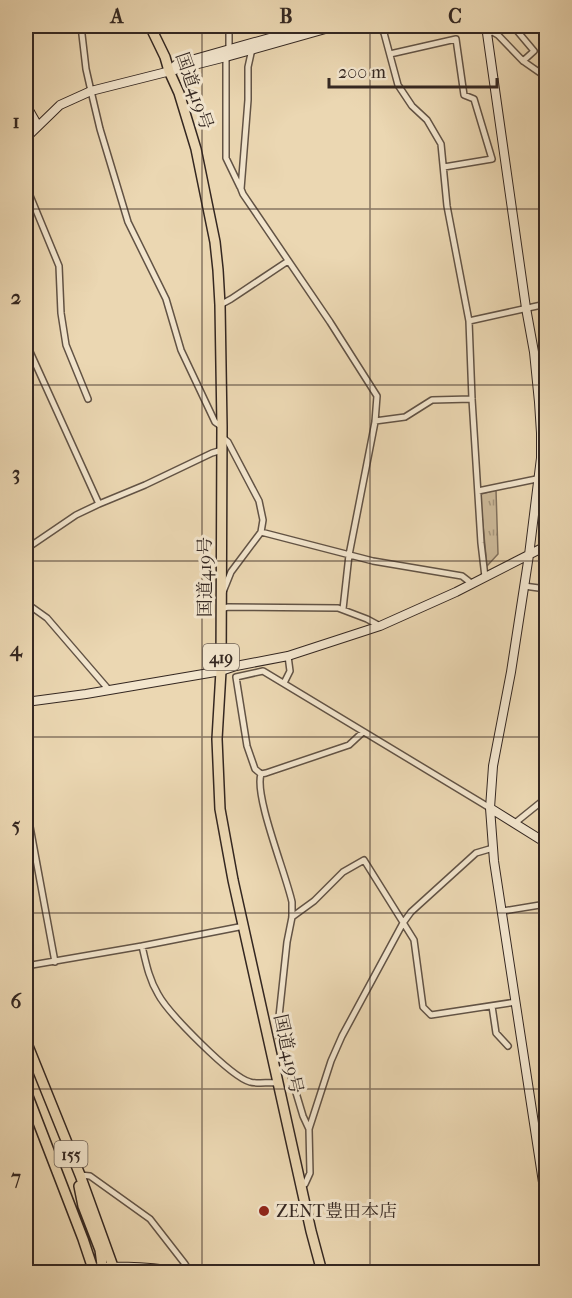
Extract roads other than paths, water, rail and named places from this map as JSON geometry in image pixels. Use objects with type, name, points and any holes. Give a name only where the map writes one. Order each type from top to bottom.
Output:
[{"type":"highway","name":"国道419号","points":[[150,26],[179,93],[196,149],[215,242],[220,305],[222,450],[221,671],[217,740],[220,809],[278,1083],[322,1272]]},
{"type":"highway","name":"155","points":[[26,1041],[115,1270]]},
{"type":"highway","name":"155","points":[[26,1090],[28,1107],[98,1270]]},
{"type":"highway","points":[[75,1165],[83,1206],[100,1250],[98,1270]]},
{"type":"street","points":[[81,26],[85,60],[100,129],[128,222],[165,299],[181,350],[215,422],[259,501],[263,520],[261,532],[231,572],[221,596]]},
{"type":"street","points":[[229,26],[229,48],[226,57],[226,158],[243,194],[377,396],[375,421],[349,555],[343,609]]},
{"type":"street","points":[[169,71],[177,64],[312,26]]},
{"type":"street","points":[[26,138],[60,105],[91,91],[336,26]]},
{"type":"street","points":[[378,26],[384,33],[398,85],[412,106],[428,120],[441,144],[447,206],[469,321],[484,577]]},
{"type":"street","points":[[513,26],[534,51],[523,61]]},
{"type":"street","points":[[487,29],[498,35],[523,61],[546,77]]},
{"type":"street","points":[[487,29],[534,352],[542,433],[543,477],[493,766],[490,808],[493,848],[546,1202]]},
{"type":"street","points":[[390,54],[456,39],[464,95],[474,99],[476,103],[492,159],[444,167]]},
{"type":"street","points":[[241,189],[248,100],[248,67],[252,49]]},
{"type":"street","points":[[26,105],[38,126]]},
{"type":"street","points":[[26,186],[59,266],[60,313],[66,345],[88,399]]},
{"type":"street","points":[[220,305],[288,261]]},
{"type":"street","points":[[469,321],[546,304]]},
{"type":"street","points":[[26,343],[99,504]]},
{"type":"street","points":[[375,421],[405,417],[432,400],[472,399]]},
{"type":"street","points":[[26,549],[76,515],[222,450]]},
{"type":"street","points":[[478,491],[543,477]]},
{"type":"street","points":[[261,532],[374,561],[462,576],[471,583]]},
{"type":"street","points":[[26,702],[221,671],[288,656],[380,626],[456,592],[546,546]]},
{"type":"street","points":[[524,586],[546,589]]},
{"type":"street","points":[[26,603],[47,618],[109,690]]},
{"type":"street","points":[[221,609],[240,607],[343,609],[380,626]]},
{"type":"street","points":[[284,683],[290,671],[288,656]]},
{"type":"street","points":[[261,774],[255,768],[247,746],[236,677],[263,671],[546,843]]},
{"type":"street","points":[[261,774],[349,746],[363,732]]},
{"type":"street","points":[[261,774],[259,777],[262,799],[292,902],[278,1026],[279,1035],[299,1104],[309,1129]]},
{"type":"street","points":[[515,823],[546,798]]},
{"type":"street","points":[[26,805],[56,962]]},
{"type":"street","points":[[301,1185],[305,1184],[310,1173],[309,1129],[331,1061],[342,1036],[403,923],[411,912],[476,853],[493,848]]},
{"type":"street","points":[[292,918],[314,901],[343,872],[364,860],[414,940],[423,1007],[431,1015],[516,1002]]},
{"type":"street","points":[[503,911],[546,904]]},
{"type":"street","points":[[26,966],[244,926]]},
{"type":"street","points":[[142,946],[152,983],[170,1012],[224,1065],[242,1078],[251,1083],[278,1083]]},
{"type":"street","points":[[492,1006],[496,1033],[508,1046]]},
{"type":"street","points":[[80,1175],[90,1176],[150,1218],[190,1272]]},
{"type":"street","points":[[72,1272],[154,1269],[184,1272]]},
{"type":"place","name":"ZENT豊田本店","points":[[264,1211]]}]
